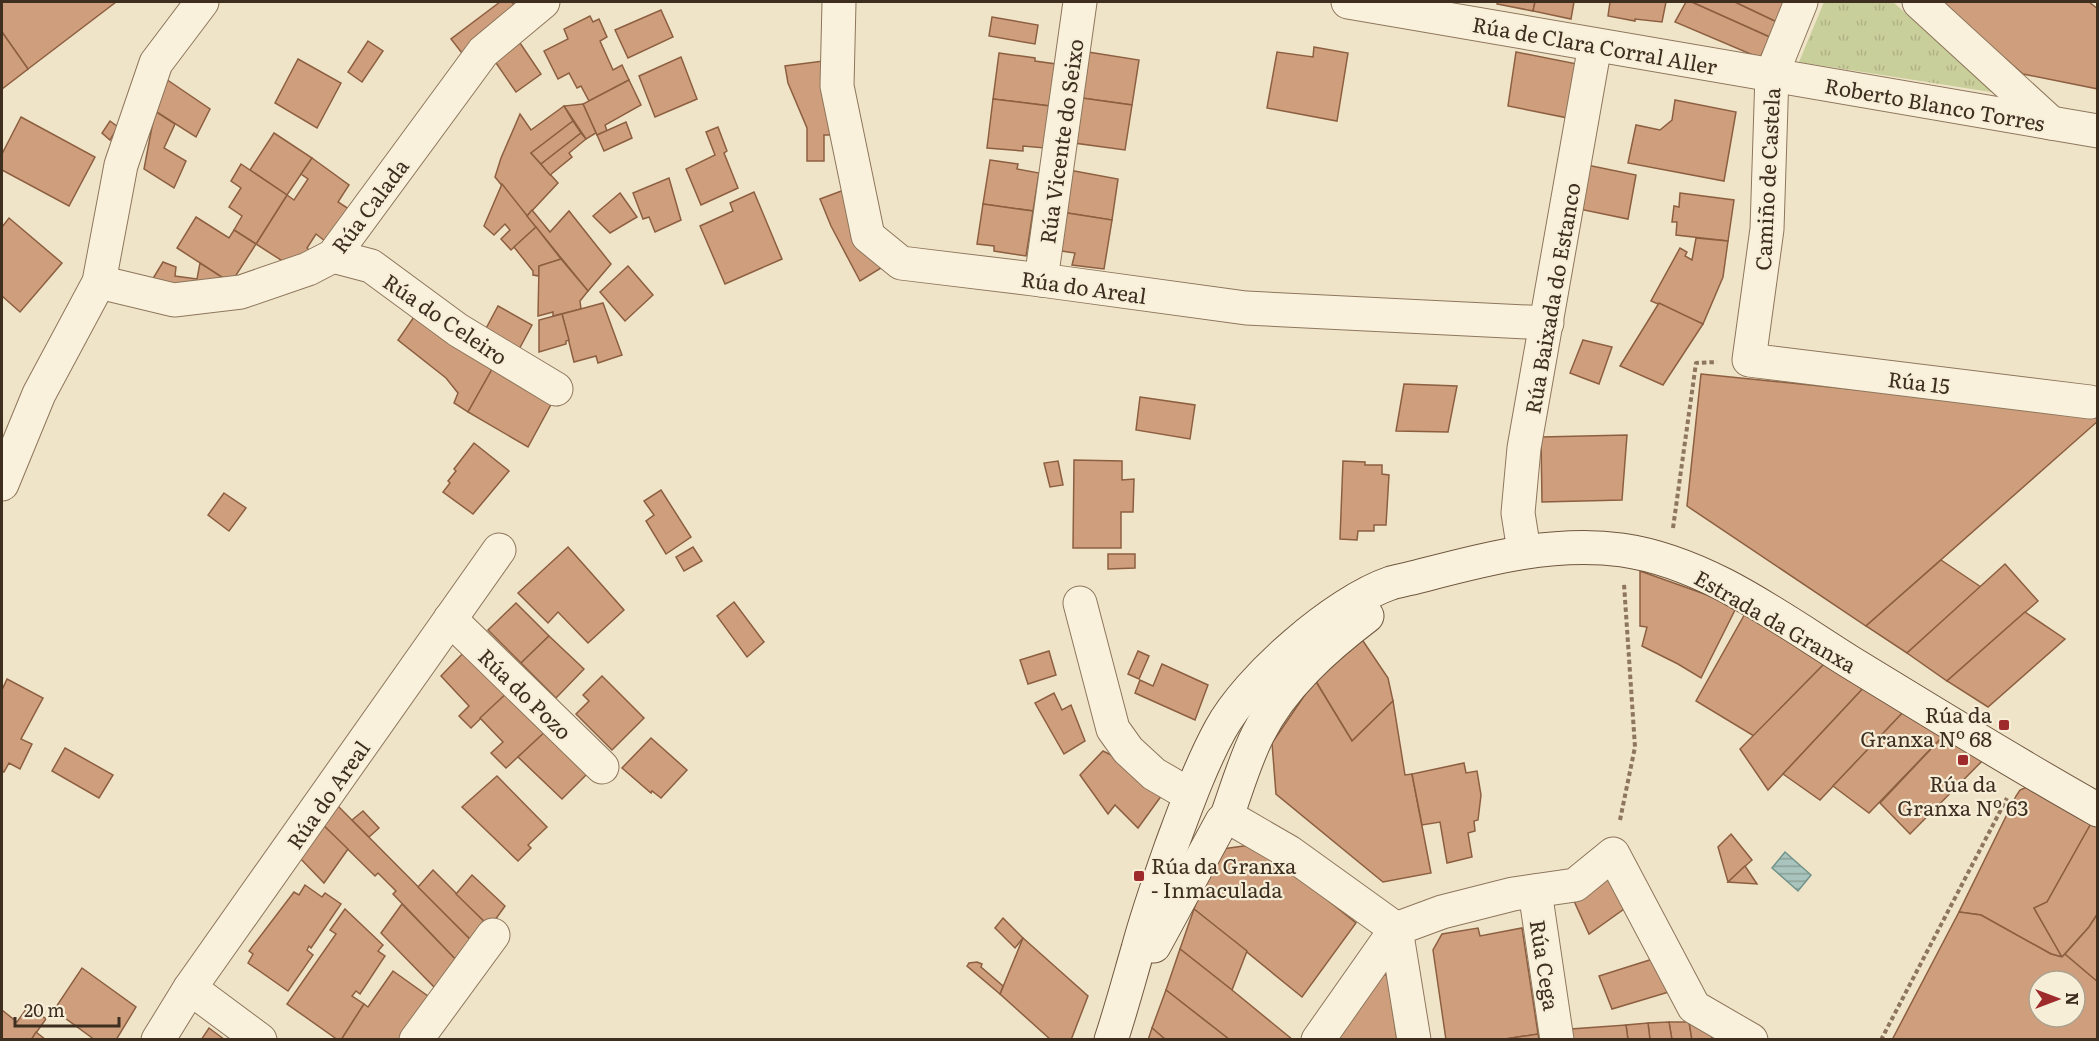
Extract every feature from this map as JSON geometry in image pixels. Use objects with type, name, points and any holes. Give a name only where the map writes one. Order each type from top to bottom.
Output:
[{"type":"street","points":[[2,484],[39,394],[99,282],[121,165],[156,63],[202,2]]},
{"type":"street","name":"Rúa Calada","points":[[99,282],[174,300],[241,292],[308,269],[333,256],[483,52],[543,2]]},
{"type":"street","name":"Rúa do Areal","points":[[839,2],[837,86],[868,236],[901,263],[1041,279],[1245,308],[1547,323]]},
{"type":"street","name":"Rúa Vicente do Seixo","points":[[1041,279],[1080,2]]},
{"type":"street","name":"Rúa de Clara Corral Aller","points":[[1348,2],[1772,74]]},
{"type":"street","name":"Camiño de Castela","points":[[1749,360],[1767,228],[1772,74],[1801,2]]},
{"type":"street","points":[[1919,2],[2051,123]]},
{"type":"street","name":"Rúa Baixada do Estanco","points":[[1524,551],[1518,513],[1524,448],[1595,45]]},
{"type":"street","name":"Roberto Blanco Torres","points":[[1772,74],[2097,131]]},
{"type":"street","name":"Rúa do Celeiro","points":[[333,256],[371,266],[458,330],[556,389]]},
{"type":"street","name":"Rúa 15","points":[[1749,360],[2090,402]]},
{"type":"street","name":"Estrada da Granxa","points":[[1111,1040],[1138,947],[1190,795],[1221,729],[1234,708],[1268,669],[1326,621],[1356,600],[1389,584],[1472,561],[1524,551],[1588,547],[1622,550],[1669,562],[1749,599],[2023,768],[2097,810]]},
{"type":"street","name":"Rúa do Areal","points":[[158,1040],[190,988],[499,550]]},
{"type":"street","name":"Estrada da Granxa","points":[[1124,1001],[1226,815],[1258,733],[1272,710],[1317,658],[1352,628],[1422,576]]},
{"type":"street","points":[[1080,603],[1113,729],[1128,750],[1154,774],[1190,795],[1206,783],[1219,786],[1228,795],[1226,815],[1289,852],[1396,929],[1414,1040]]},
{"type":"street","name":"Rúa do Pozo","points":[[450,619],[602,767]]},
{"type":"street","points":[[1318,1040],[1396,929],[1442,912],[1514,894],[1575,885],[1613,854],[1694,1007],[1751,1040]]},
{"type":"street","name":"Rúa Cega","points":[[1535,891],[1557,1040]]},
{"type":"street","points":[[416,1040],[493,935]]},
{"type":"street","points":[[190,988],[260,1040]]},
{"type":"path","points":[[1669,562],[1696,363]]},
{"type":"path","points":[[1613,854],[1635,747],[1622,550]]},
{"type":"path","points":[[1881,1040],[2023,768]]},
{"type":"green space","points":[[1824,2],[1893,2],[1997,93],[1799,62]]},
{"type":"water","points":[[1785,852],[1811,875],[1798,891],[1772,868]]},
{"type":"building","points":[[2,2],[116,2],[28,69],[2,32]]},
{"type":"building","points":[[500,2],[512,2],[520,15],[465,57],[451,39]]},
{"type":"building","points":[[1498,2],[1535,2],[1533,11],[1497,4]]},
{"type":"building","points":[[1535,2],[1574,2],[1571,19],[1533,11]]},
{"type":"building","points":[[1610,2],[1666,2],[1662,22],[1635,19],[1635,21],[1608,16]]},
{"type":"building","points":[[1686,2],[1692,2],[1770,37],[1760,58],[1675,22]]},
{"type":"building","points":[[1692,2],[1735,2],[1777,22],[1770,37]]},
{"type":"building","points":[[1735,2],[1787,2],[1777,22]]},
{"type":"building","points":[[1940,2],[2089,2],[2098,9],[2098,89],[2023,74]]},
{"type":"building","points":[[661,10],[673,37],[628,58],[615,30]]},
{"type":"building","points":[[590,16],[593,22],[599,19],[607,37],[600,41],[613,70],[622,65],[629,80],[589,101],[581,86],[577,88],[569,73],[558,79],[544,51],[568,39],[564,29]]},
{"type":"building","points":[[992,17],[1038,25],[1035,44],[989,36]]},
{"type":"building","points":[[2,32],[28,69],[2,89]]},
{"type":"building","points":[[368,41],[383,51],[362,82],[348,72]]},
{"type":"building","points":[[520,43],[541,74],[516,92],[494,60]]},
{"type":"building","points":[[1314,47],[1348,53],[1337,121],[1267,108],[1277,52],[1313,57]]},
{"type":"building","points":[[1088,52],[1139,60],[1132,105],[1082,98]]},
{"type":"building","points":[[1516,52],[1577,64],[1568,118],[1508,106]]},
{"type":"building","points":[[999,53],[1035,58],[1035,61],[1056,64],[1050,106],[993,99]]},
{"type":"building","points":[[681,57],[697,99],[655,117],[639,76]]},
{"type":"building","points":[[298,59],[341,83],[317,128],[275,103]]},
{"type":"building","points":[[823,61],[836,135],[824,135],[824,161],[807,161],[807,128],[788,83],[785,66]]},
{"type":"building","points":[[166,79],[210,109],[196,137],[155,111]]},
{"type":"building","points":[[629,80],[641,105],[605,125],[607,131],[597,135],[583,104]]},
{"type":"building","points":[[1082,98],[1132,105],[1125,150],[1074,143]]},
{"type":"building","points":[[993,99],[1050,106],[1045,148],[1023,146],[1023,151],[987,148]]},
{"type":"building","points":[[1675,100],[1736,112],[1724,181],[1628,163],[1636,125],[1660,130],[1672,120]]},
{"type":"building","points":[[583,104],[596,133],[586,139],[564,106]]},
{"type":"building","points":[[564,106],[573,121],[531,153],[558,183],[527,216],[495,177],[501,158],[520,114],[531,130]]},
{"type":"building","points":[[155,111],[175,124],[164,148],[186,161],[174,188],[144,169]]},
{"type":"building","points":[[21,117],[95,157],[69,206],[2,170],[2,154]]},
{"type":"building","points":[[110,121],[118,127],[110,140],[102,133]]},
{"type":"building","points":[[573,121],[581,133],[541,164],[531,153]]},
{"type":"building","points":[[626,122],[632,138],[604,151],[597,135]]},
{"type":"building","points":[[718,127],[727,151],[724,153],[738,188],[701,205],[686,169],[715,155],[706,132]]},
{"type":"building","points":[[274,133],[312,158],[287,195],[250,170]]},
{"type":"building","points":[[581,133],[586,139],[569,153],[572,157],[550,175],[541,164]]},
{"type":"building","points":[[312,158],[349,185],[338,202],[352,211],[330,245],[316,234],[307,248],[311,252],[287,264],[256,244],[287,195],[294,200],[308,179],[301,174]]},
{"type":"building","points":[[990,160],[1018,164],[1017,169],[1039,173],[1033,211],[983,204]]},
{"type":"building","points":[[241,164],[287,195],[256,244],[234,230],[242,216],[229,207],[241,188],[231,181]]},
{"type":"building","points":[[1587,165],[1636,175],[1628,219],[1579,209]]},
{"type":"building","points":[[1069,170],[1118,179],[1112,220],[1061,212]]},
{"type":"building","points":[[669,178],[681,220],[655,232],[649,217],[643,219],[633,193]]},
{"type":"building","points":[[502,184],[536,227],[511,250],[501,239],[510,230],[505,224],[494,235],[484,226]]},
{"type":"building","points":[[844,190],[861,237],[881,268],[860,281],[831,226],[820,199]]},
{"type":"building","points":[[754,192],[782,259],[725,284],[700,226],[733,211],[730,203]]},
{"type":"building","points":[[620,193],[637,217],[610,233],[593,216]]},
{"type":"building","points":[[1680,193],[1734,200],[1728,241],[1676,235],[1677,222],[1672,222],[1674,206],[1679,207]]},
{"type":"building","points":[[983,204],[1033,211],[1026,256],[994,251],[994,246],[977,244]]},
{"type":"building","points":[[532,210],[550,232],[569,211],[611,264],[588,291],[527,216]]},
{"type":"building","points":[[1061,212],[1112,220],[1104,269],[1072,265],[1075,253],[1055,250]]},
{"type":"building","points":[[196,217],[229,238],[234,230],[256,244],[231,283],[177,248]]},
{"type":"building","points":[[9,218],[62,263],[20,312],[2,296],[2,227]]},
{"type":"building","points":[[536,227],[561,259],[539,266],[539,276],[533,275],[533,271],[514,247]]},
{"type":"building","points":[[1696,238],[1728,241],[1723,277],[1703,324],[1651,301],[1680,248],[1687,252],[1685,256],[1692,260]]},
{"type":"building","points":[[561,259],[588,291],[580,301],[581,309],[553,316],[553,312],[538,316],[539,266]]},
{"type":"building","points":[[163,262],[176,267],[175,276],[197,279],[200,263],[231,283],[149,285]]},
{"type":"building","points":[[628,266],[653,295],[625,321],[600,292]]},
{"type":"building","points":[[603,303],[622,355],[598,363],[596,356],[574,362],[562,314]]},
{"type":"building","points":[[1659,303],[1703,324],[1663,385],[1620,366]]},
{"type":"building","points":[[498,306],[532,325],[516,355],[482,336]]},
{"type":"building","points":[[416,314],[495,364],[468,412],[454,403],[458,393],[446,378],[398,340]]},
{"type":"building","points":[[562,314],[569,340],[566,344],[539,352],[539,320]]},
{"type":"building","points":[[1583,340],[1612,347],[1599,384],[1570,373]]},
{"type":"building","points":[[495,364],[554,399],[528,447],[468,412]]},
{"type":"building","points":[[1701,374],[2098,414],[2098,421],[1866,626],[1687,506]]},
{"type":"building","points":[[1404,384],[1457,386],[1448,432],[1396,431]]},
{"type":"building","points":[[1140,397],[1195,405],[1190,439],[1136,430]]},
{"type":"building","points":[[1627,435],[1622,500],[1542,502],[1541,437]]},
{"type":"building","points":[[474,443],[509,471],[473,514],[443,492],[456,471],[454,469]]},
{"type":"building","points":[[1074,460],[1122,461],[1122,480],[1134,479],[1133,512],[1121,512],[1121,548],[1073,548]]},
{"type":"building","points":[[1058,461],[1063,485],[1050,487],[1044,463]]},
{"type":"building","points":[[1343,461],[1382,465],[1382,474],[1389,475],[1386,525],[1374,525],[1374,531],[1358,531],[1357,540],[1340,539]]},
{"type":"building","points":[[661,490],[691,537],[666,554],[646,521],[654,515],[644,501]]},
{"type":"building","points":[[224,493],[246,508],[229,531],[208,515]]},
{"type":"building","points":[[568,547],[624,610],[588,643],[558,612],[548,623],[518,593]]},
{"type":"building","points":[[693,547],[702,561],[684,571],[676,557]]},
{"type":"building","points":[[1108,554],[1135,554],[1135,568],[1108,569]]},
{"type":"building","points":[[1941,560],[1981,587],[1907,653],[1866,626]]},
{"type":"building","points":[[2005,564],[2038,601],[1947,681],[1907,653]]},
{"type":"building","points":[[1640,571],[1713,597],[1735,610],[1701,678],[1642,646],[1647,627],[1640,626]]},
{"type":"building","points":[[734,602],[764,642],[747,657],[717,616]]},
{"type":"building","points":[[516,603],[549,636],[521,663],[488,630]]},
{"type":"building","points":[[1746,612],[1828,660],[1754,736],[1696,701]]},
{"type":"building","points":[[2025,612],[2065,639],[1988,707],[1947,681]]},
{"type":"building","points":[[549,636],[584,669],[556,698],[521,663]]},
{"type":"building","points":[[1361,638],[1388,678],[1393,701],[1352,741],[1315,680]]},
{"type":"building","points":[[468,648],[510,690],[471,728],[459,716],[469,706],[441,676]]},
{"type":"building","points":[[1049,651],[1056,675],[1028,684],[1020,660]]},
{"type":"building","points":[[1138,651],[1149,656],[1139,679],[1128,674]]},
{"type":"building","points":[[1828,660],[1868,683],[1768,790],[1740,749]]},
{"type":"building","points":[[1162,664],[1208,685],[1195,720],[1135,693],[1140,680],[1153,686]]},
{"type":"building","points":[[602,676],[644,718],[612,750],[576,714],[589,701],[583,695]]},
{"type":"building","points":[[7,679],[43,698],[21,739],[32,744],[20,769],[9,763],[4,772],[2,771],[2,690]]},
{"type":"building","points":[[1315,680],[1352,741],[1393,701],[1405,775],[1412,774],[1431,873],[1383,882],[1276,794],[1272,743]]},
{"type":"building","points":[[1868,683],[1908,707],[1820,800],[1783,774]]},
{"type":"building","points":[[510,690],[545,732],[506,768],[491,753],[503,742],[480,718]]},
{"type":"building","points":[[1054,693],[1062,710],[1071,705],[1085,741],[1064,754],[1035,703]]},
{"type":"building","points":[[1908,707],[1948,731],[1869,813],[1833,786]]},
{"type":"building","points":[[548,729],[590,771],[562,799],[518,757]]},
{"type":"building","points":[[1948,731],[1988,755],[1910,834],[1880,803]]},
{"type":"building","points":[[651,738],[687,770],[661,798],[652,791],[651,793],[622,768]]},
{"type":"building","points":[[65,748],[113,775],[99,798],[52,771]]},
{"type":"building","points":[[1103,751],[1141,770],[1162,795],[1138,828],[1115,805],[1108,814],[1080,775]]},
{"type":"building","points":[[1464,763],[1466,773],[1477,771],[1481,795],[1478,820],[1474,821],[1475,831],[1468,833],[1472,857],[1447,863],[1440,822],[1422,825],[1412,774]]},
{"type":"building","points":[[497,776],[547,827],[528,845],[531,848],[518,861],[462,807]]},
{"type":"building","points":[[2029,786],[2093,820],[2047,902],[2034,908],[2062,957],[2051,954],[1981,915],[1959,912],[2016,796],[2020,790]]},
{"type":"building","points":[[334,802],[476,945],[461,965],[393,894],[396,891],[378,873],[375,876],[320,822]]},
{"type":"building","points":[[363,811],[379,828],[369,837],[352,820]]},
{"type":"building","points":[[2093,820],[2098,823],[2098,913],[2089,927],[2062,957],[2034,908],[2047,902]]},
{"type":"building","points":[[320,822],[348,849],[324,883],[297,855]]},
{"type":"building","points":[[1731,834],[1752,860],[1728,882],[1718,847]]},
{"type":"building","points":[[1258,844],[1356,923],[1302,997],[1194,909],[1215,850]]},
{"type":"building","points":[[1745,866],[1757,884],[1728,882]]},
{"type":"building","points":[[433,870],[490,927],[476,945],[418,887]]},
{"type":"building","points":[[1614,872],[1631,904],[1589,934],[1574,901]]},
{"type":"building","points":[[472,875],[505,906],[490,927],[456,894]]},
{"type":"building","points":[[305,885],[322,897],[325,893],[341,904],[311,948],[309,946],[307,950],[313,955],[288,991],[248,963],[253,954],[249,951],[294,892],[299,895]]},
{"type":"building","points":[[402,904],[461,965],[440,993],[381,933]]},
{"type":"building","points":[[345,909],[383,945],[378,951],[385,956],[360,994],[356,991],[352,996],[364,1004],[341,1040],[338,1040],[287,1004],[336,934],[330,930]]},
{"type":"building","points":[[1194,909],[1247,951],[1232,990],[1180,949]]},
{"type":"building","points":[[1959,912],[1981,915],[2051,954],[2062,957],[2065,954],[2083,969],[2027,969],[2027,1029],[2087,1029],[2087,973],[2098,982],[2098,1040],[1892,1040]]},
{"type":"building","points":[[2098,913],[2098,982],[2087,973],[2087,969],[2083,969],[2065,954]]},
{"type":"building","points":[[1003,918],[1023,938],[1015,948],[995,928]]},
{"type":"building","points":[[1478,928],[1480,936],[1522,928],[1538,1034],[1499,1040],[1446,1040],[1433,950],[1442,934]]},
{"type":"building","points":[[1023,938],[1088,996],[1071,1040],[1051,1040],[1000,994]]},
{"type":"building","points":[[1180,949],[1293,1040],[1230,1040],[1166,990]]},
{"type":"building","points":[[1656,958],[1672,991],[1612,1009],[1599,976]]},
{"type":"building","points":[[969,963],[982,964],[981,967],[1003,986],[1000,994],[967,966]]},
{"type":"building","points":[[82,968],[136,1007],[116,1040],[95,1040],[54,1010]]},
{"type":"building","points":[[1377,969],[1388,977],[1397,1040],[1331,1040]]},
{"type":"building","points":[[393,971],[432,999],[406,1040],[341,1040],[364,1004],[368,1007]]},
{"type":"building","points":[[1166,990],[1230,1040],[1166,1040],[1152,1028]]},
{"type":"building","points":[[29,1005],[46,1019],[31,1040],[2,1040],[2,1010],[17,1022]]},
{"type":"building","points":[[1669,1022],[1689,1022],[1692,1040],[1672,1040]]},
{"type":"building","points":[[1669,1022],[1672,1040],[1650,1040],[1648,1023]]},
{"type":"building","points":[[1689,1022],[1710,1022],[1712,1040],[1692,1040]]},
{"type":"building","points":[[1648,1023],[1650,1040],[1628,1040],[1626,1025]]},
{"type":"building","points":[[1626,1025],[1628,1040],[1573,1040],[1571,1029]]},
{"type":"building","points":[[209,1028],[225,1040],[201,1040]]},
{"type":"building","points":[[1152,1028],[1166,1040],[1148,1040]]},
{"type":"building","points":[[36,1032],[46,1040],[31,1040]]},
{"type":"building","points":[[1538,1034],[1539,1040],[1499,1040]]},
{"type":"place","name":"Rúa da Granxa Nº 68","points":[[2004,725]]},
{"type":"place","name":"Rúa da Granxa Nº 63","points":[[1963,760]]},
{"type":"place","name":"Rúa da Granxa - Inmaculada","points":[[1139,876]]}]
